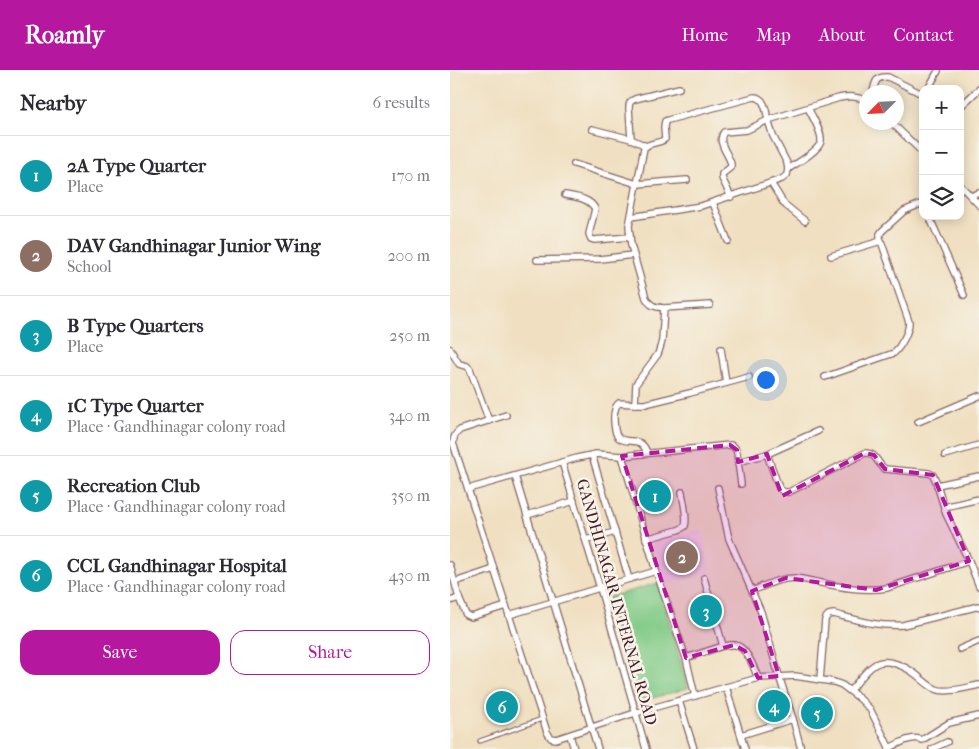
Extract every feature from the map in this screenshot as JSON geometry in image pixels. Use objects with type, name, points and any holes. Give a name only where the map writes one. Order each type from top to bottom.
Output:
[{"type":"street","points":[[930,85],[938,70]]},
{"type":"street","points":[[875,85],[878,79],[888,77],[919,92]]},
{"type":"street","points":[[631,139],[629,104],[631,101],[679,88]]},
{"type":"street","points":[[964,103],[979,89]]},
{"type":"street","points":[[592,128],[631,139],[646,146],[665,139],[665,121],[754,97],[762,99],[773,136],[788,169],[787,175],[782,179],[713,203],[631,217]]},
{"type":"street","points":[[731,197],[722,178],[722,174],[731,167],[721,141],[724,132],[747,130],[768,120],[839,98],[859,97]]},
{"type":"street","points":[[788,169],[816,149],[822,139],[808,108]]},
{"type":"street","points":[[899,130],[919,149]]},
{"type":"street","points":[[646,146],[643,151],[631,217],[630,237],[633,255],[648,303],[652,306],[664,308],[710,305]]},
{"type":"street","points":[[574,164],[637,184],[687,180]]},
{"type":"street","points":[[771,183],[784,204],[804,221]]},
{"type":"street","points":[[964,189],[979,205]]},
{"type":"street","points":[[971,196],[979,193]]},
{"type":"street","points":[[565,195],[590,202],[593,205],[595,209],[589,234],[591,239],[630,237]]},
{"type":"street","points":[[713,203],[728,241]]},
{"type":"street","points":[[825,377],[894,353],[898,349],[908,330],[908,319],[880,234],[900,214],[919,204]]},
{"type":"street","points":[[931,220],[964,295]]},
{"type":"street","points":[[831,256],[881,241]]},
{"type":"street","points":[[537,260],[600,259],[633,255]]},
{"type":"street","points":[[635,404],[636,384],[658,354],[660,348],[664,308]]},
{"type":"street","points":[[450,349],[458,364],[467,366],[470,370],[489,421]]},
{"type":"street","points":[[721,349],[726,383]]},
{"type":"street","points":[[647,453],[646,448],[640,442],[622,439],[615,432],[614,411],[619,403],[645,404],[749,377]]},
{"type":"street","points":[[918,422],[979,396]]},
{"type":"street","points":[[506,415],[460,430],[456,433],[453,443],[547,732],[551,738],[556,739],[570,735],[635,713],[758,678],[779,676],[795,676],[834,682],[850,691],[870,710],[889,748],[913,738],[922,740],[954,721],[979,716]]},
{"type":"street","points":[[738,462],[766,454],[818,431]]},
{"type":"street","points":[[468,489],[596,454],[622,456],[730,445],[734,446],[737,450],[741,484]]},
{"type":"street","points":[[945,455],[979,445]]},
{"type":"street","points":[[766,454],[779,488],[784,492],[789,492],[865,453],[870,453],[874,456],[885,469],[933,475],[950,523],[979,586]]},
{"type":"street","points":[[592,455],[629,579]]},
{"type":"street","points":[[622,456],[656,571],[686,658],[695,696]]},
{"type":"street","name":"GANDHINAGAR INTERNAL ROAD","points":[[562,462],[646,749]]},
{"type":"street","points":[[515,476],[598,749]]},
{"type":"street","points":[[937,485],[979,476]]},
{"type":"street","points":[[718,488],[729,539],[765,625],[779,676],[794,719],[801,749]]},
{"type":"street","points":[[646,539],[683,528],[686,524],[686,519],[682,492]]},
{"type":"street","points":[[944,507],[979,499]]},
{"type":"street","points":[[527,515],[574,501]]},
{"type":"street","points":[[586,540],[615,532]]},
{"type":"street","points":[[752,591],[786,578],[796,578],[864,590],[876,590],[969,561]]},
{"type":"street","points":[[450,565],[466,615],[471,617],[506,606]]},
{"type":"street","points":[[455,582],[494,569]]},
{"type":"street","points":[[509,615],[656,571]]},
{"type":"street","points":[[704,578],[723,646]]},
{"type":"street","points":[[450,601],[460,598]]},
{"type":"street","points":[[820,680],[826,620],[830,614],[883,626],[893,626],[979,606]]},
{"type":"street","points":[[960,648],[979,641]]},
{"type":"street","points":[[686,658],[723,646],[734,645],[745,651],[758,678]]},
{"type":"street","points":[[850,691],[873,666],[884,662],[905,667],[937,690],[951,690],[979,685]]},
{"type":"street","points":[[726,687],[745,749]]},
{"type":"street","points":[[679,701],[694,749]]},
{"type":"street","points":[[741,735],[794,719]]},
{"type":"street","points":[[570,735],[574,749]]},
{"type":"street","points":[[932,749],[947,742]]},
{"type":"lane","points":[[480,741],[543,719]]},
{"type":"highlighted area","points":[[730,445],[737,450],[738,462],[767,454],[782,496],[865,453],[874,455],[885,469],[933,475],[969,561],[876,590],[786,578],[752,591],[779,676],[758,678],[745,651],[734,645],[686,658],[622,456]]},
{"type":"shaded area","points":[[701,529],[711,573],[664,584],[653,543]]},
{"type":"green space","points":[[658,583],[688,688],[636,703],[606,598]]},
{"type":"place","name":"2A Type Quarter","points":[[655,496]]},
{"type":"place","name":"DAV Gandhinagar Junior Wing","points":[[682,557]]},
{"type":"place","name":"B Type Quarters","points":[[706,611]]},
{"type":"place","name":"1C Type Quarter","points":[[774,706]]},
{"type":"place","name":"CCL Gandhinagar Hospital","points":[[502,707]]},
{"type":"place","name":"Recreation Club","points":[[817,713]]}]
